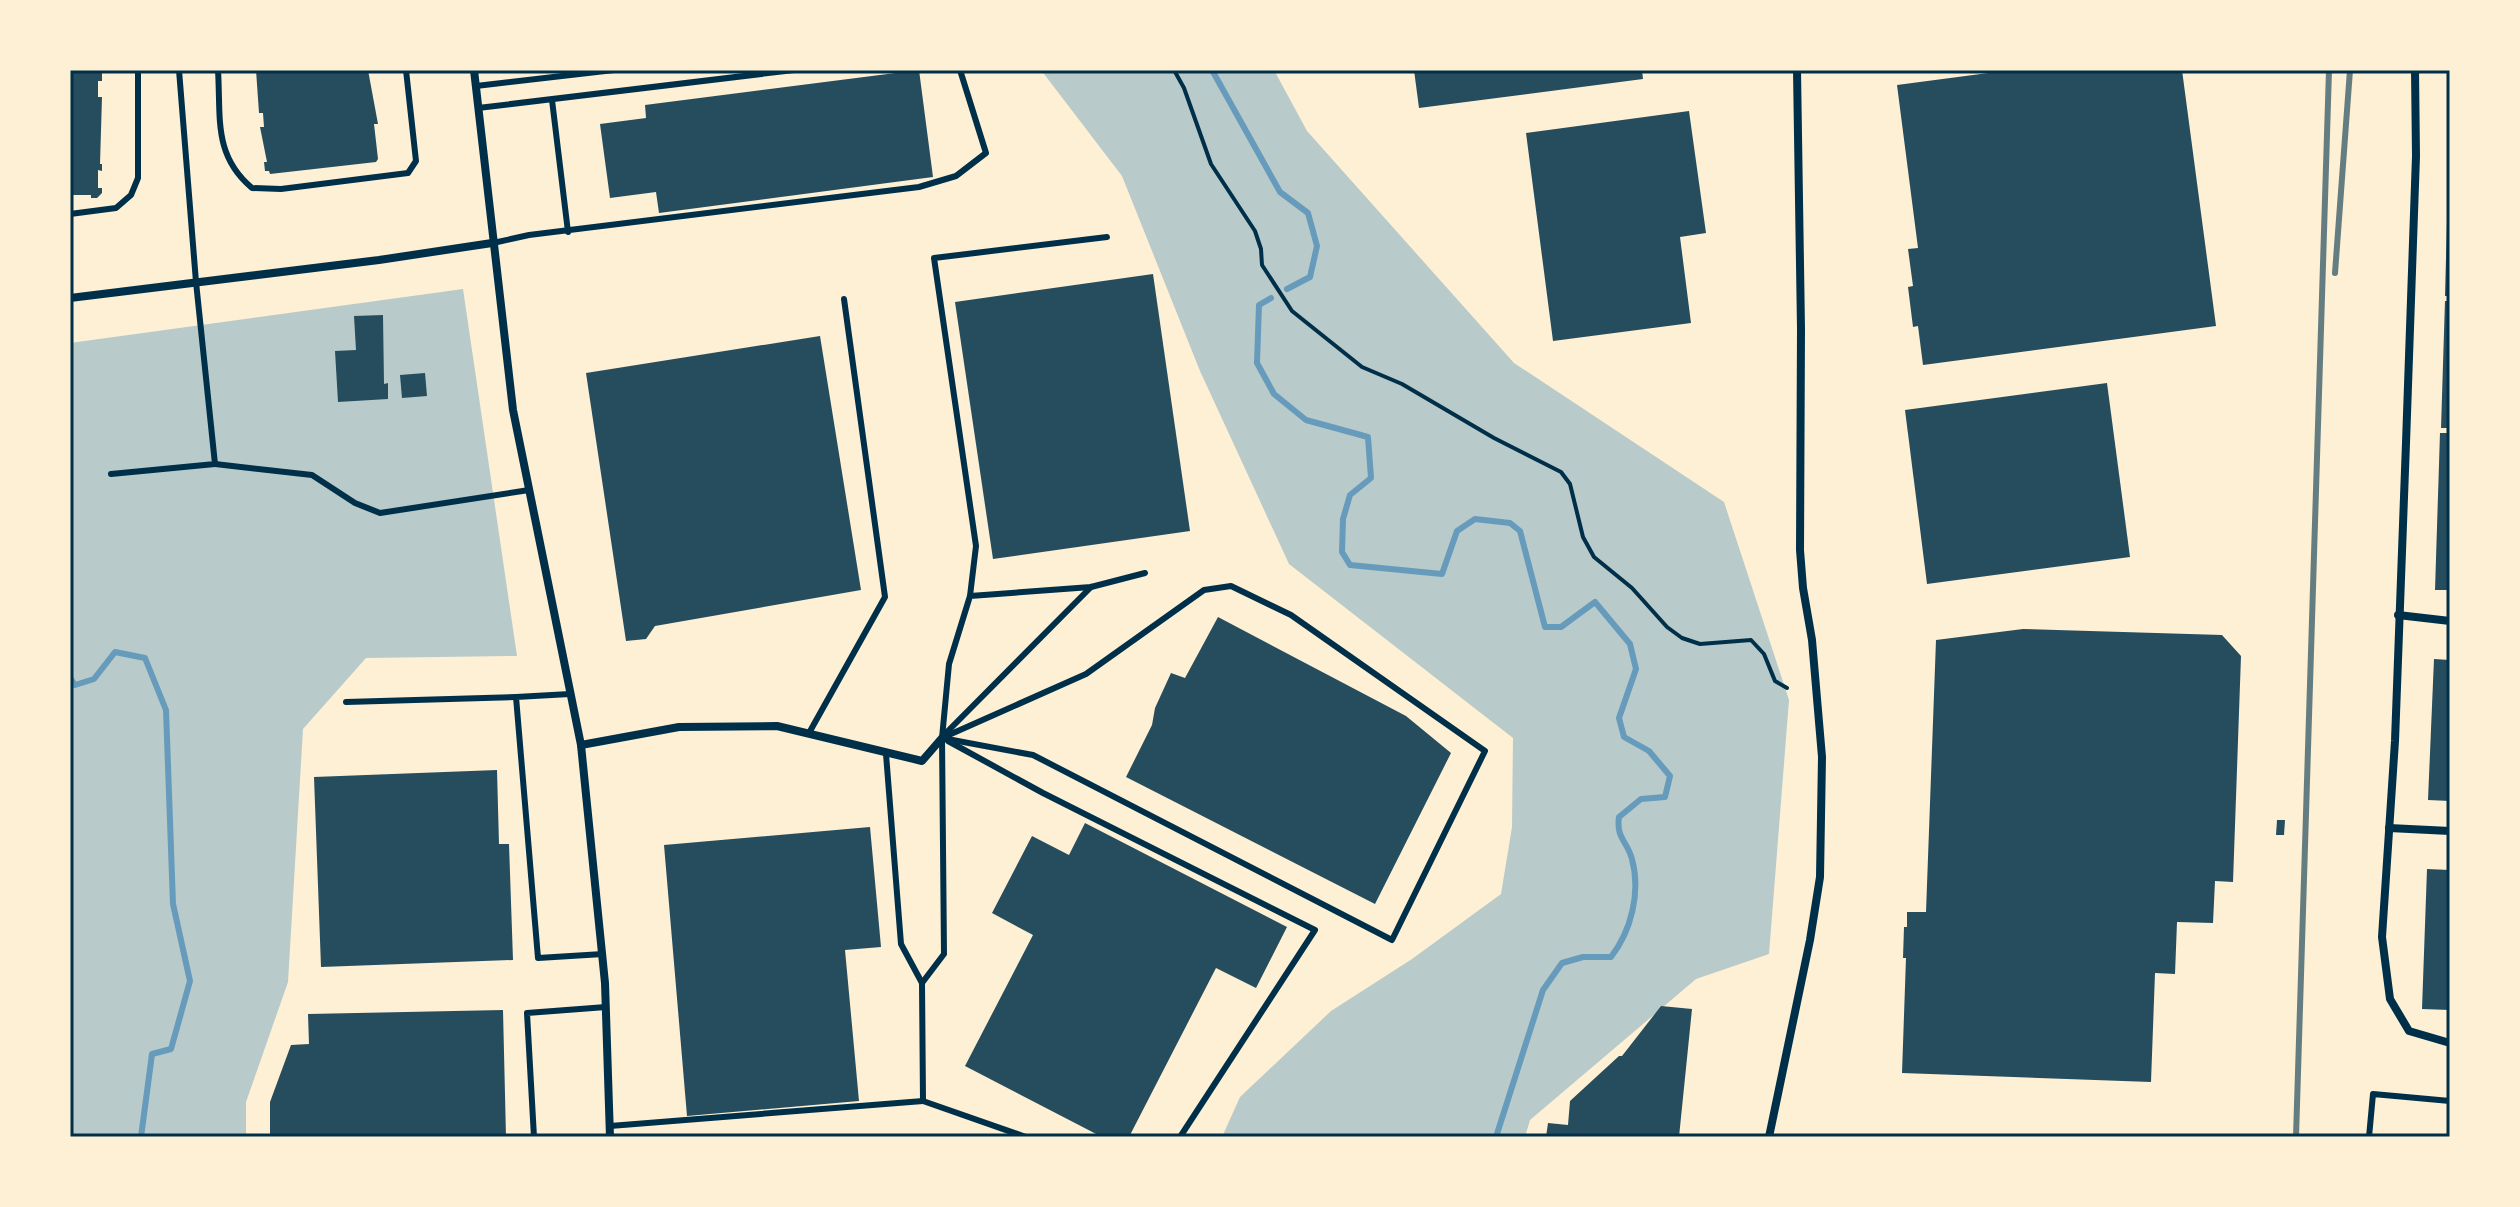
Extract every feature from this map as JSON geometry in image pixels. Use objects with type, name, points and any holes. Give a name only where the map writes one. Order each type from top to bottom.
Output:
[{"type":"street","points":[[474,70],[513,410],[581,745],[603,954],[610,1137]]},
{"type":"street","points":[[1769,1137],[1820,877],[1822,757],[1812,640],[1800,550],[1797,70]]},
{"type":"street","points":[[2415,70],[2416,156],[2395,741],[2382,937],[2390,999],[2409,1031],[2450,1043]]},
{"type":"street","points":[[70,298],[492,243]]},
{"type":"street","points":[[2398,615],[2450,621]]},
{"type":"street","points":[[581,745],[679,727],[777,726],[922,761],[942,738]]},
{"type":"street","points":[[2389,828],[2450,831]]},
{"type":"lane","points":[[70,214],[116,208],[131,195],[138,178],[138,70]]},
{"type":"lane","points":[[179,70],[215,464]]},
{"type":"lane","points":[[218,70],[224,151],[236,174],[252,188],[281,189],[408,173],[416,161],[406,70]]},
{"type":"lane","points":[[476,86],[553,73],[614,70]]},
{"type":"lane","points":[[478,108],[794,70]]},
{"type":"lane","points":[[492,243],[529,235],[919,187],[956,176],[986,153],[960,70]]},
{"type":"lane","points":[[552,100],[568,232]]},
{"type":"lane","points":[[922,983],[944,954],[942,738],[949,664],[970,596],[976,546],[934,258],[1107,237]]},
{"type":"lane","points":[[809,733],[885,597],[844,299]]},
{"type":"lane","points":[[111,474],[215,464],[312,475],[355,503],[380,513],[529,490]]},
{"type":"lane","points":[[970,596],[1091,587],[1145,573]]},
{"type":"lane","points":[[1231,586],[1291,615],[1485,751],[1392,940],[1033,755],[942,738],[1086,674],[1204,590],[1231,586]]},
{"type":"lane","points":[[942,738],[1091,587]]},
{"type":"lane","points":[[346,702],[570,694]]},
{"type":"lane","points":[[516,697],[538,958],[603,954]]},
{"type":"lane","points":[[942,738],[1043,793],[1315,930],[1180,1137]]},
{"type":"lane","points":[[886,754],[901,944],[922,983],[923,1101]]},
{"type":"lane","points":[[534,1137],[527,1013],[606,1007]]},
{"type":"lane","points":[[2369,1137],[2373,1094],[2450,1101]]},
{"type":"lane","points":[[610,1126],[923,1101],[1026,1137]]},
{"type":"path","points":[[1174,70],[1184,88],[1211,164],[1255,231],[1262,265],[1292,311],[1362,367],[1402,384],[1494,438],[1561,472],[1570,484],[1583,537],[1594,557],[1632,588],[1667,627],[1682,638],[1700,644],[1751,640],[1764,654],[1775,681],[1787,688]]},
{"type":"shaded area","points":[[1041,70],[1274,70],[1307,131],[1514,363],[1724,502],[1789,700],[1769,954],[1696,979],[1530,1120],[1525,1137],[1222,1137],[1240,1097],[1331,1011],[1412,959],[1501,894],[1512,827],[1513,738],[1289,564],[1200,371],[1122,176]]},
{"type":"shaded area","points":[[463,289],[517,656],[366,658],[303,729],[288,982],[246,1102],[246,1137],[70,1137],[70,343]]},
{"type":"building","points":[[70,70],[102,72],[102,81],[98,81],[98,97],[102,97],[102,171],[98,170],[98,188],[102,188],[102,193],[97,198],[70,195]]},
{"type":"building","points":[[256,70],[368,70],[378,124],[374,124],[376,162],[270,174],[265,171],[264,162],[267,162],[260,127],[264,127],[263,113],[259,113]]},
{"type":"building","points":[[919,70],[933,177],[659,213],[656,192],[610,198],[600,124],[646,118],[645,105]]},
{"type":"building","points":[[1414,70],[1642,70],[1643,79],[1419,108]]},
{"type":"building","points":[[2011,70],[2182,70],[2216,326],[1923,365],[1918,326],[1913,327],[1908,287],[1913,286],[1908,249],[1918,248],[1897,85]]},
{"type":"building","points":[[1689,111],[1706,233],[1680,237],[1691,323],[1553,341],[1526,133]]},
{"type":"building","points":[[2447,221],[2450,221],[2450,296],[2445,296]]},
{"type":"building","points":[[1153,274],[1190,531],[993,559],[955,302]]},
{"type":"building","points":[[2445,301],[2450,301],[2450,428],[2441,428]]},
{"type":"building","points":[[383,315],[384,384],[388,383],[388,399],[338,402],[335,351],[356,350],[354,316]]},
{"type":"building","points":[[820,336],[861,590],[655,626],[646,639],[626,641],[586,373]]},
{"type":"building","points":[[425,373],[427,396],[402,398],[400,375]]},
{"type":"building","points":[[2107,383],[2130,557],[1927,584],[1905,410]]},
{"type":"building","points":[[2440,433],[2450,433],[2450,590],[2435,590]]},
{"type":"building","points":[[1218,617],[1406,716],[1451,753],[1375,904],[1126,777],[1152,725],[1155,708],[1171,673],[1185,678]]},
{"type":"building","points":[[2023,629],[2222,635],[2241,656],[2233,882],[2215,881],[2213,923],[2177,922],[2175,974],[2155,973],[2151,1082],[1902,1073],[1906,958],[1903,958],[1904,927],[1907,927],[1907,912],[1926,912],[1936,640]]},
{"type":"building","points":[[2434,659],[2450,660],[2450,801],[2428,800]]},
{"type":"building","points":[[497,770],[499,844],[509,844],[513,960],[321,967],[314,777]]},
{"type":"building","points":[[2277,820],[2285,820],[2284,835],[2276,835]]},
{"type":"building","points":[[1085,823],[1287,927],[1256,988],[1216,968],[1129,1137],[1102,1137],[965,1066],[1033,935],[992,913],[1032,836],[1069,855]]},
{"type":"building","points":[[870,827],[881,947],[845,950],[859,1101],[687,1116],[664,845]]},
{"type":"building","points":[[2427,869],[2450,870],[2450,1010],[2422,1009]]},
{"type":"building","points":[[1661,1006],[1692,1009],[1679,1137],[1546,1137],[1548,1123],[1568,1125],[1570,1101],[1622,1056]]},
{"type":"building","points":[[503,1010],[506,1137],[270,1137],[270,1102],[291,1045],[309,1044],[308,1014]]},
{"type":"waterway","points":[[1212,70],[1280,192],[1308,213],[1317,246],[1310,277],[1287,289]]},
{"type":"waterway","points":[[1271,298],[1259,305],[1257,363],[1274,394],[1306,420],[1368,437],[1371,478],[1350,495],[1343,519],[1342,552],[1350,565],[1442,574],[1457,531],[1475,519],[1510,523],[1520,531],[1545,627],[1561,627],[1595,602],[1630,644],[1636,669],[1619,718],[1624,737],[1649,751],[1670,776],[1665,797],[1641,799],[1619,817],[1619,830],[1635,872],[1635,898],[1629,924],[1611,957],[1583,957],[1562,963],[1543,990],[1496,1137]]},
{"type":"waterway","points":[[70,678],[75,685],[94,679],[115,652],[145,658],[166,710],[173,904],[190,981],[171,1049],[152,1054],[141,1137]]},
{"type":"railway","points":[[2296,1137],[2329,70]]},
{"type":"railway","points":[[2335,273],[2350,70]]}]
